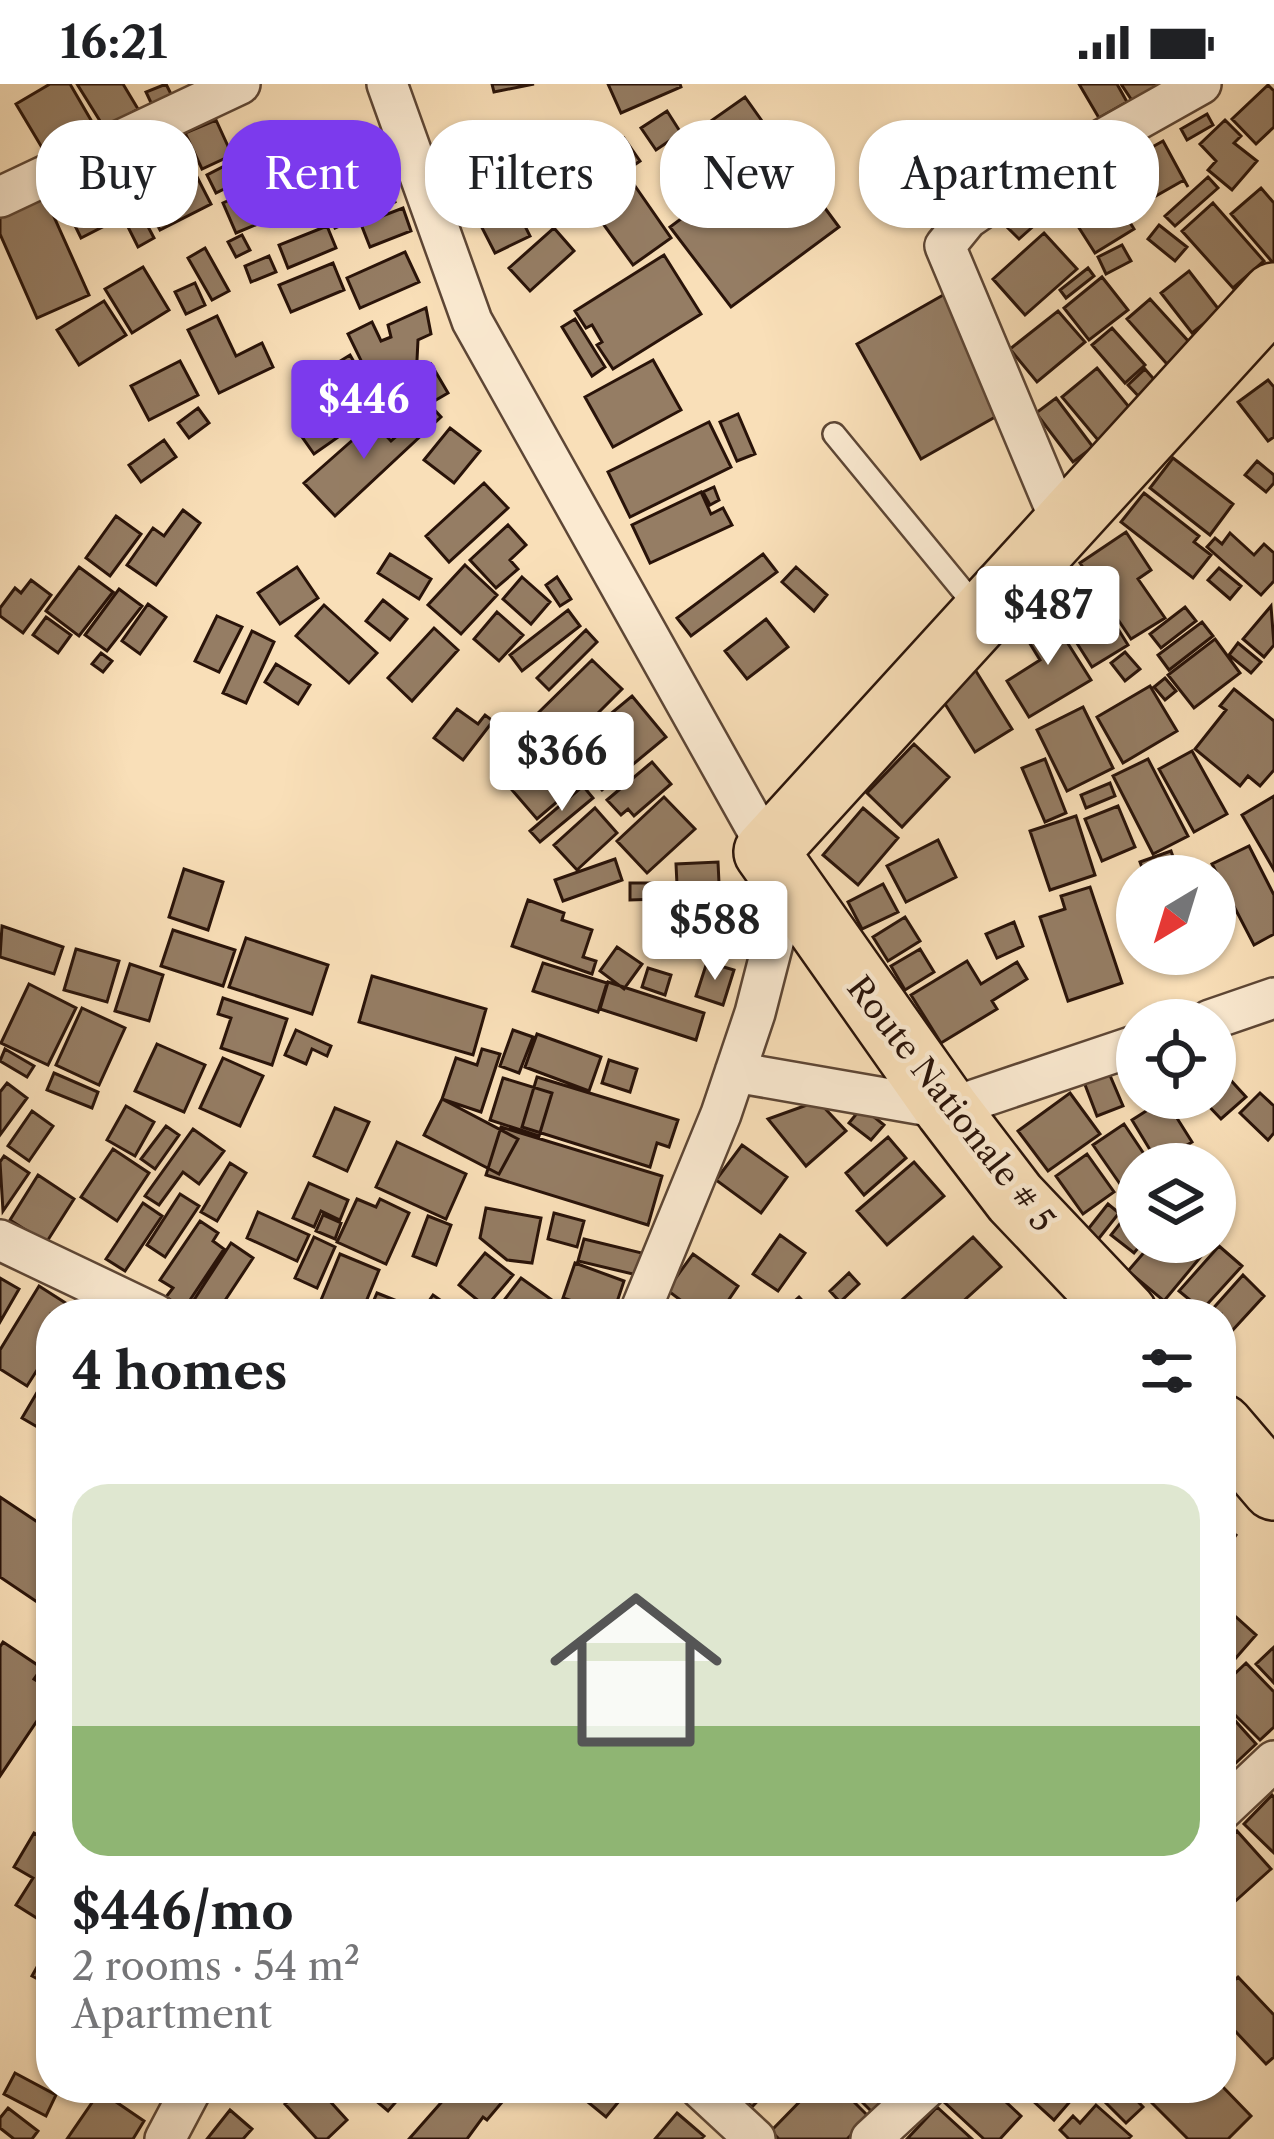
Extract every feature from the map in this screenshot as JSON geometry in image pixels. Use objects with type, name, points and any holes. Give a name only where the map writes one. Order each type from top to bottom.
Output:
[{"type":"main road","name":"Route Nationale # 5","points":[[1102,1299],[1015,1198],[947,1109],[766,852],[1274,296]]},
{"type":"main road","points":[[1236,1444],[1274,1489]]},
{"type":"street","points":[[0,197],[240,84]]},
{"type":"street","points":[[387,84],[472,321],[788,885],[735,1072],[645,1299]]},
{"type":"street","points":[[1063,526],[945,246],[992,201],[1201,84]]},
{"type":"street","points":[[1236,1011],[1274,998]]},
{"type":"street","points":[[735,1072],[947,1109],[1116,1052]]},
{"type":"street","points":[[0,1240],[123,1299]]},
{"type":"street","points":[[1236,1797],[1274,1761]]},
{"type":"street","points":[[165,2139],[184,2103]]},
{"type":"street","points":[[716,2103],[755,2139]]},
{"type":"street","points":[[871,2139],[910,2103]]},
{"type":"lane","points":[[834,434],[982,614]]},
{"type":"building","points":[[50,84],[70,84],[91,120],[36,120],[36,138],[16,104]]},
{"type":"building","points":[[77,84],[123,84],[138,109],[120,120],[99,120]]},
{"type":"building","points":[[166,84],[173,98],[153,107],[146,92]]},
{"type":"building","points":[[492,84],[534,84],[494,92]]},
{"type":"building","points":[[608,84],[680,84],[681,87],[621,113]]},
{"type":"building","points":[[1079,84],[1117,84],[1127,102],[1099,118]]},
{"type":"building","points":[[1121,84],[1180,84],[1139,111]]},
{"type":"building","points":[[1268,85],[1274,91],[1274,127],[1256,144],[1232,119]]},
{"type":"building","points":[[745,97],[761,120],[712,120]]},
{"type":"building","points":[[667,111],[673,120],[660,120],[660,147],[656,150],[641,128]]},
{"type":"building","points":[[1207,114],[1213,125],[1187,140],[1181,129]]},
{"type":"building","points":[[216,120],[222,133],[222,160],[202,169],[198,161],[198,128]]},
{"type":"building","points":[[1225,120],[1241,136],[1234,143],[1257,161],[1232,190],[1208,170],[1216,161],[1200,144]]},
{"type":"building","points":[[1163,141],[1188,187],[1184,180],[1159,194],[1159,143]]},
{"type":"building","points":[[222,167],[222,190],[216,193],[207,175]]},
{"type":"building","points":[[1208,177],[1218,188],[1175,226],[1165,216]]},
{"type":"building","points":[[198,179],[211,204],[198,211]]},
{"type":"building","points":[[636,187],[671,238],[633,265],[606,228],[636,228]]},
{"type":"building","points":[[1261,188],[1274,203],[1274,264],[1231,214]]},
{"type":"building","points":[[36,193],[36,228],[59,228],[89,295],[37,318],[0,234],[0,208]]},
{"type":"building","points":[[1213,203],[1264,261],[1233,288],[1182,231]]},
{"type":"building","points":[[401,209],[411,231],[370,247],[363,228],[401,228]]},
{"type":"building","points":[[835,222],[839,227],[731,307],[671,228],[835,228]]},
{"type":"building","points":[[1159,225],[1187,247],[1175,261],[1148,239]]},
{"type":"building","points":[[76,228],[100,228],[81,238]]},
{"type":"building","points":[[128,228],[149,228],[154,238],[138,247]]},
{"type":"building","points":[[328,228],[336,248],[288,268],[279,245]]},
{"type":"building","points":[[482,228],[526,228],[530,236],[495,253]]},
{"type":"building","points":[[554,228],[574,251],[530,291],[509,268]]},
{"type":"building","points":[[1008,228],[1031,228],[1019,239]]},
{"type":"building","points":[[1079,228],[1133,228],[1134,229],[1095,253]]},
{"type":"building","points":[[1044,233],[1077,269],[1025,315],[993,279]]},
{"type":"building","points":[[242,235],[250,250],[236,257],[228,242]]},
{"type":"building","points":[[1122,245],[1131,261],[1106,274],[1098,257]]},
{"type":"building","points":[[205,248],[229,291],[212,300],[188,258]]},
{"type":"building","points":[[405,252],[419,282],[360,308],[347,278]]},
{"type":"building","points":[[664,255],[701,314],[613,369],[597,345],[602,342],[592,325],[586,328],[575,311]]},
{"type":"building","points":[[269,256],[276,272],[251,282],[245,266]]},
{"type":"building","points":[[333,263],[344,290],[291,312],[279,285]]},
{"type":"building","points":[[143,267],[169,310],[132,333],[105,289]]},
{"type":"building","points":[[1088,268],[1094,276],[1066,298],[1060,290]]},
{"type":"building","points":[[1189,271],[1220,311],[1192,333],[1161,293]]},
{"type":"building","points":[[1102,277],[1128,310],[1089,340],[1064,308]]},
{"type":"building","points":[[195,283],[205,305],[186,314],[175,292]]},
{"type":"building","points":[[952,290],[1018,404],[921,459],[857,344]]},
{"type":"building","points":[[1150,299],[1190,343],[1167,364],[1127,319]]},
{"type":"building","points":[[104,301],[126,335],[79,365],[57,330]]},
{"type":"building","points":[[426,308],[431,334],[418,340],[417,360],[372,383],[348,334],[372,322],[381,341],[391,337],[388,325]]},
{"type":"building","points":[[1058,311],[1085,342],[1037,382],[1010,349]]},
{"type":"building","points":[[217,316],[236,356],[262,343],[273,367],[219,393],[188,330]]},
{"type":"building","points":[[575,319],[605,367],[592,376],[562,327]]},
{"type":"building","points":[[1112,328],[1145,365],[1125,383],[1092,345]]},
{"type":"building","points":[[350,355],[366,383],[327,407],[311,379]]},
{"type":"building","points":[[653,360],[681,410],[613,447],[585,397]]},
{"type":"building","points":[[180,361],[198,395],[149,420],[131,386]]},
{"type":"building","points":[[431,364],[448,393],[393,425],[376,396]]},
{"type":"building","points":[[1097,368],[1143,424],[1108,452],[1062,397]]},
{"type":"building","points":[[1145,369],[1159,385],[1142,400],[1128,385]]},
{"type":"building","points":[[1268,380],[1274,387],[1274,437],[1268,441],[1238,402]]},
{"type":"building","points":[[360,392],[374,412],[314,454],[300,434]]},
{"type":"building","points":[[1056,398],[1093,447],[1073,462],[1036,413]]},
{"type":"building","points":[[431,406],[441,417],[335,516],[304,483],[373,422],[391,441]]},
{"type":"building","points":[[198,408],[209,423],[189,438],[178,423]]},
{"type":"building","points":[[738,414],[755,454],[737,461],[720,422]]},
{"type":"building","points":[[709,422],[731,467],[630,517],[608,472]]},
{"type":"building","points":[[450,428],[480,451],[454,483],[424,460]]},
{"type":"building","points":[[164,440],[176,457],[141,482],[129,465]]},
{"type":"building","points":[[1173,458],[1233,504],[1210,535],[1150,488]]},
{"type":"building","points":[[1257,461],[1274,475],[1266,492],[1245,475]]},
{"type":"building","points":[[484,483],[508,508],[449,562],[426,536]]},
{"type":"building","points":[[714,487],[719,500],[710,505],[703,492]]},
{"type":"building","points":[[701,492],[711,514],[723,508],[732,525],[650,563],[632,525]]},
{"type":"building","points":[[1144,493],[1199,536],[1194,542],[1211,555],[1193,578],[1121,522]]},
{"type":"building","points":[[183,510],[200,523],[156,585],[127,565],[153,528],[164,536]]},
{"type":"building","points":[[116,516],[141,534],[110,576],[86,558]]},
{"type":"building","points":[[508,525],[526,545],[510,560],[518,569],[496,588],[470,560]]},
{"type":"building","points":[[1126,532],[1151,570],[1138,579],[1165,618],[1131,639],[1080,563]]},
{"type":"building","points":[[1230,533],[1254,555],[1264,544],[1274,553],[1274,581],[1261,595],[1207,547],[1215,538],[1222,544]]},
{"type":"building","points":[[390,554],[431,579],[419,599],[378,573]]},
{"type":"building","points":[[763,554],[777,572],[691,636],[677,618]]},
{"type":"building","points":[[465,565],[497,595],[461,634],[428,605]]},
{"type":"building","points":[[79,567],[113,592],[79,636],[46,611]]},
{"type":"building","points":[[297,567],[318,598],[280,624],[258,593]]},
{"type":"building","points":[[796,567],[827,595],[814,611],[782,582]]},
{"type":"building","points":[[1219,568],[1241,586],[1230,599],[1208,580]]},
{"type":"building","points":[[522,577],[550,602],[531,624],[503,599]]},
{"type":"building","points":[[557,577],[571,599],[560,606],[546,585]]},
{"type":"building","points":[[31,580],[51,595],[23,633],[0,616],[0,608],[15,588],[21,593]]},
{"type":"building","points":[[1090,584],[1128,645],[1092,667],[1054,607]]},
{"type":"building","points":[[119,589],[142,606],[107,651],[85,635]]},
{"type":"building","points":[[383,600],[407,619],[390,640],[366,621]]},
{"type":"building","points":[[148,604],[166,617],[140,654],[122,641]]},
{"type":"building","points":[[324,605],[377,653],[349,683],[296,636]]},
{"type":"building","points":[[1271,606],[1274,645],[1264,657],[1243,639]]},
{"type":"building","points":[[1185,607],[1196,621],[1161,648],[1150,634]]},
{"type":"building","points":[[568,610],[580,626],[522,671],[510,655]]},
{"type":"building","points":[[497,612],[523,635],[499,661],[474,639]]},
{"type":"building","points":[[1048,612],[1091,680],[1029,717],[1007,681],[1040,660],[1021,629]]},
{"type":"building","points":[[217,616],[242,627],[219,672],[195,661]]},
{"type":"building","points":[[46,617],[71,635],[58,653],[33,635]]},
{"type":"building","points":[[766,619],[788,647],[747,679],[725,651]]},
{"type":"building","points":[[1202,622],[1213,636],[1169,670],[1158,655]]},
{"type":"building","points":[[434,628],[458,650],[412,701],[388,678]]},
{"type":"building","points":[[586,630],[597,642],[549,690],[537,678]]},
{"type":"building","points":[[252,631],[274,642],[246,703],[223,693]]},
{"type":"building","points":[[1215,639],[1240,673],[1194,708],[1168,675]]},
{"type":"building","points":[[1238,643],[1261,662],[1251,673],[1229,655]]},
{"type":"building","points":[[1125,652],[1140,669],[1125,681],[1111,663]]},
{"type":"building","points":[[101,653],[112,661],[103,672],[92,664]]},
{"type":"building","points":[[592,660],[622,689],[562,749],[532,719]]},
{"type":"building","points":[[276,664],[310,685],[298,704],[265,682]]},
{"type":"building","points":[[974,668],[1012,729],[975,752],[937,691]]},
{"type":"building","points":[[1165,678],[1176,691],[1165,700],[1154,687]]},
{"type":"building","points":[[1150,686],[1177,731],[1123,763],[1097,717]]},
{"type":"building","points":[[1234,689],[1274,721],[1274,770],[1260,786],[1248,776],[1240,786],[1195,749],[1226,710],[1220,706]]},
{"type":"building","points":[[632,696],[666,737],[602,790],[567,750]]},
{"type":"building","points":[[1083,707],[1113,768],[1067,791],[1037,730]]},
{"type":"building","points":[[457,709],[478,724],[485,715],[493,721],[463,760],[434,738]]},
{"type":"building","points":[[518,719],[538,735],[512,766],[492,750]]},
{"type":"building","points":[[914,744],[949,777],[902,827],[867,793]]},
{"type":"building","points":[[1192,751],[1227,814],[1194,832],[1159,769]]},
{"type":"building","points":[[554,754],[579,783],[537,819],[512,790]]},
{"type":"building","points":[[1045,759],[1066,813],[1045,822],[1022,768]]},
{"type":"building","points":[[1148,759],[1188,836],[1153,854],[1113,776]]},
{"type":"building","points":[[652,762],[671,784],[634,816],[628,809],[621,815],[607,800]]},
{"type":"building","points":[[1110,783],[1115,796],[1086,808],[1081,795]]},
{"type":"building","points":[[583,786],[593,798],[540,842],[530,831]]},
{"type":"building","points":[[1274,796],[1274,870],[1242,815]]},
{"type":"building","points":[[664,797],[695,829],[647,873],[617,841]]},
{"type":"building","points":[[1118,806],[1135,847],[1102,861],[1085,819]]},
{"type":"building","points":[[595,808],[617,833],[577,870],[554,845]]},
{"type":"building","points":[[863,808],[898,838],[858,885],[823,855]]},
{"type":"building","points":[[1076,816],[1095,875],[1050,890],[1030,831]]},
{"type":"building","points":[[938,840],[956,877],[906,902],[887,866]]},
{"type":"building","points":[[1249,846],[1274,895],[1274,934],[1254,945],[1236,910],[1236,855],[1230,855]]},
{"type":"building","points":[[615,859],[622,880],[563,901],[555,880]]},
{"type":"building","points":[[718,862],[719,883],[677,885],[676,864]]},
{"type":"building","points":[[184,869],[223,882],[208,930],[169,917]]},
{"type":"building","points":[[630,883],[658,883],[659,899],[630,900]]},
{"type":"building","points":[[883,884],[898,912],[862,929],[848,902]]},
{"type":"building","points":[[1090,887],[1122,983],[1068,1001],[1040,917],[1065,909],[1061,896]]},
{"type":"building","points":[[528,900],[564,913],[562,920],[592,930],[583,957],[596,961],[592,974],[512,946]]},
{"type":"building","points":[[905,917],[920,941],[888,961],[873,937]]},
{"type":"building","points":[[1014,922],[1023,946],[997,958],[986,934]]},
{"type":"building","points":[[2,926],[63,947],[54,974],[0,957]]},
{"type":"building","points":[[173,930],[235,950],[223,986],[161,966]]},
{"type":"building","points":[[246,938],[328,965],[312,1014],[229,987]]},
{"type":"building","points":[[617,947],[642,964],[624,989],[600,971]]},
{"type":"building","points":[[76,949],[119,961],[107,1002],[64,990]]},
{"type":"building","points":[[920,949],[934,972],[905,990],[891,966]]},
{"type":"building","points":[[967,961],[981,984],[1017,962],[1027,979],[992,1001],[997,1009],[941,1043],[911,995]]},
{"type":"building","points":[[707,962],[734,970],[723,1005],[696,996]]},
{"type":"building","points":[[543,963],[607,983],[598,1012],[533,991]]},
{"type":"building","points":[[130,964],[163,975],[149,1021],[115,1011]]},
{"type":"building","points":[[648,968],[671,975],[665,995],[642,987]]},
{"type":"building","points":[[372,976],[486,1009],[473,1055],[359,1022]]},
{"type":"building","points":[[608,982],[704,1013],[696,1040],[600,1009]]},
{"type":"building","points":[[29,984],[76,1008],[48,1065],[1,1043]]},
{"type":"building","points":[[223,998],[287,1019],[272,1065],[221,1048],[231,1018],[218,1014]]},
{"type":"building","points":[[82,1008],[125,1028],[99,1085],[56,1065]]},
{"type":"building","points":[[296,1030],[331,1046],[327,1056],[312,1049],[306,1064],[285,1055]]},
{"type":"building","points":[[513,1030],[533,1037],[519,1073],[500,1066]]},
{"type":"building","points":[[537,1034],[601,1057],[589,1091],[525,1067]]},
{"type":"building","points":[[157,1044],[205,1065],[184,1112],[135,1091]]},
{"type":"building","points":[[5,1049],[34,1066],[27,1077],[0,1061]]},
{"type":"building","points":[[482,1049],[500,1054],[481,1112],[442,1099],[456,1058],[477,1065]]},
{"type":"building","points":[[223,1058],[263,1076],[240,1126],[200,1108]]},
{"type":"building","points":[[1103,1059],[1116,1090],[1116,1109],[1097,1116],[1079,1069]]},
{"type":"building","points":[[609,1060],[637,1069],[630,1092],[602,1083]]},
{"type":"building","points":[[54,1073],[98,1092],[92,1108],[47,1090]]},
{"type":"building","points":[[537,1077],[678,1120],[669,1147],[657,1143],[650,1167],[522,1127]]},
{"type":"building","points":[[503,1078],[552,1093],[539,1136],[490,1120]]},
{"type":"building","points":[[7,1083],[27,1098],[0,1135],[0,1092]]},
{"type":"building","points":[[1236,1086],[1246,1097],[1236,1106]]},
{"type":"building","points":[[1070,1093],[1100,1134],[1048,1171],[1018,1131]]},
{"type":"building","points":[[1260,1093],[1274,1106],[1274,1133],[1268,1140],[1240,1113]]},
{"type":"building","points":[[442,1099],[518,1139],[499,1174],[424,1135]]},
{"type":"building","points":[[818,1101],[846,1131],[806,1166],[768,1119]]},
{"type":"building","points":[[126,1106],[154,1122],[135,1156],[107,1140]]},
{"type":"building","points":[[862,1107],[884,1125],[871,1140],[849,1123]]},
{"type":"building","points":[[335,1108],[369,1122],[347,1171],[314,1156]]},
{"type":"building","points":[[32,1111],[53,1126],[29,1161],[8,1146]]},
{"type":"building","points":[[1178,1119],[1192,1142],[1146,1143],[1132,1120]]},
{"type":"building","points":[[1124,1124],[1137,1143],[1116,1143],[1116,1178],[1093,1145]]},
{"type":"building","points":[[166,1126],[179,1135],[155,1169],[141,1159]]},
{"type":"building","points":[[501,1127],[662,1176],[648,1225],[486,1175]]},
{"type":"building","points":[[193,1129],[224,1151],[199,1184],[183,1172],[159,1205],[145,1196]]},
{"type":"building","points":[[888,1137],[906,1158],[864,1195],[846,1173]]},
{"type":"building","points":[[397,1142],[466,1174],[446,1219],[376,1187]]},
{"type":"building","points":[[742,1145],[787,1177],[761,1213],[716,1180]]},
{"type":"building","points":[[113,1149],[149,1173],[117,1221],[81,1197]]},
{"type":"building","points":[[1087,1154],[1114,1192],[1083,1214],[1056,1176]]},
{"type":"building","points":[[4,1156],[29,1173],[3,1211],[0,1162]]},
{"type":"building","points":[[914,1162],[944,1196],[887,1245],[857,1211]]},
{"type":"building","points":[[230,1163],[246,1173],[217,1221],[201,1212]]},
{"type":"building","points":[[38,1175],[74,1199],[46,1243],[10,1220]]},
{"type":"building","points":[[309,1183],[348,1200],[340,1220],[321,1211],[314,1227],[293,1218]]},
{"type":"building","points":[[180,1194],[199,1206],[165,1257],[147,1245]]},
{"type":"building","points":[[357,1199],[376,1207],[380,1199],[409,1213],[386,1264],[337,1242]]},
{"type":"building","points":[[143,1203],[162,1216],[125,1271],[106,1259]]},
{"type":"building","points":[[1108,1204],[1116,1211],[1096,1242],[1085,1233]]},
{"type":"building","points":[[486,1208],[541,1218],[532,1263],[507,1260],[480,1238]]},
{"type":"building","points":[[258,1212],[309,1235],[297,1261],[247,1238]]},
{"type":"building","points":[[554,1213],[584,1221],[577,1247],[548,1239]]},
{"type":"building","points":[[323,1215],[341,1223],[335,1239],[316,1231]]},
{"type":"building","points":[[428,1216],[451,1225],[436,1265],[413,1256]]},
{"type":"building","points":[[200,1221],[218,1233],[213,1241],[224,1249],[191,1299],[169,1299],[173,1288],[160,1280]]},
{"type":"building","points":[[780,1235],[805,1253],[778,1291],[753,1274]]},
{"type":"building","points":[[314,1237],[335,1247],[317,1288],[295,1278]]},
{"type":"building","points":[[973,1237],[1001,1267],[966,1299],[903,1299]]},
{"type":"building","points":[[584,1239],[642,1253],[637,1275],[578,1261]]},
{"type":"building","points":[[231,1243],[253,1258],[226,1299],[195,1299]]},
{"type":"building","points":[[485,1253],[513,1275],[493,1299],[476,1299],[459,1285]]},
{"type":"building","points":[[340,1254],[379,1270],[367,1299],[321,1299]]},
{"type":"building","points":[[693,1254],[738,1286],[729,1299],[679,1299],[667,1290]]},
{"type":"building","points":[[1236,1261],[1242,1266],[1212,1299],[1189,1299],[1179,1291],[1204,1263]]},
{"type":"building","points":[[575,1263],[624,1281],[618,1299],[563,1298]]},
{"type":"building","points":[[1135,1263],[1196,1263],[1166,1299],[1128,1271]]},
{"type":"building","points":[[849,1273],[859,1284],[843,1299],[830,1291]]},
{"type":"building","points":[[1243,1275],[1264,1296],[1236,1327],[1236,1299],[1222,1299]]},
{"type":"building","points":[[0,1278],[19,1289],[0,1322]]},
{"type":"building","points":[[521,1278],[551,1299],[505,1299]]},
{"type":"building","points":[[39,1286],[59,1299],[36,1299],[36,1372],[27,1386],[0,1369],[0,1350]]},
{"type":"building","points":[[36,1394],[36,1426],[22,1418]]},
{"type":"building","points":[[0,1497],[36,1521],[36,1601],[0,1577]]},
{"type":"building","points":[[1236,1617],[1256,1635],[1236,1658]]},
{"type":"building","points":[[3,1642],[36,1664],[36,1722],[0,1776]]},
{"type":"building","points":[[1274,1647],[1274,1683],[1256,1664]]},
{"type":"building","points":[[1246,1663],[1274,1692],[1274,1727],[1260,1740],[1236,1716],[1236,1673]]},
{"type":"building","points":[[1236,1722],[1256,1744],[1236,1763]]},
{"type":"building","points":[[1274,1797],[1274,1853],[1244,1824]]},
{"type":"building","points":[[1236,1832],[1271,1869],[1236,1900]]},
{"type":"building","points":[[36,1834],[36,1918],[16,1905],[33,1878],[14,1867]]},
{"type":"building","points":[[1236,1979],[1274,2015],[1274,2057],[1266,2064],[1236,2032]]},
{"type":"building","points":[[15,2073],[36,2084],[36,2103],[52,2103],[46,2116],[4,2094]]},
{"type":"building","points":[[1236,2100],[1251,2116],[1228,2139],[1188,2139],[1152,2103]]},
{"type":"building","points":[[92,2103],[118,2103],[144,2121],[133,2139],[67,2139]]},
{"type":"building","points":[[332,2103],[347,2120],[327,2139],[317,2139],[285,2104]]},
{"type":"building","points":[[441,2103],[501,2103],[487,2120],[483,2117],[467,2139],[409,2139]]},
{"type":"building","points":[[589,2103],[618,2103],[606,2117]]},
{"type":"building","points":[[798,2103],[855,2103],[869,2117],[847,2139],[779,2139],[771,2131]]},
{"type":"building","points":[[863,2103],[883,2103],[873,2113]]},
{"type":"building","points":[[945,2103],[1007,2103],[1021,2116],[1000,2139],[984,2139]]},
{"type":"building","points":[[1035,2103],[1069,2103],[1054,2120]]},
{"type":"building","points":[[1106,2103],[1139,2103],[1143,2107],[1126,2123]]},
{"type":"building","points":[[1096,2105],[1131,2136],[1069,2139],[1060,2130],[1073,2116],[1080,2123]]},
{"type":"building","points":[[937,2107],[972,2139],[907,2139]]},
{"type":"building","points":[[8,2108],[38,2131],[32,2139],[14,2139],[0,2128],[0,2118]]},
{"type":"building","points":[[230,2110],[252,2129],[243,2139],[207,2139]]},
{"type":"building","points":[[677,2113],[704,2136],[655,2139]]}]
